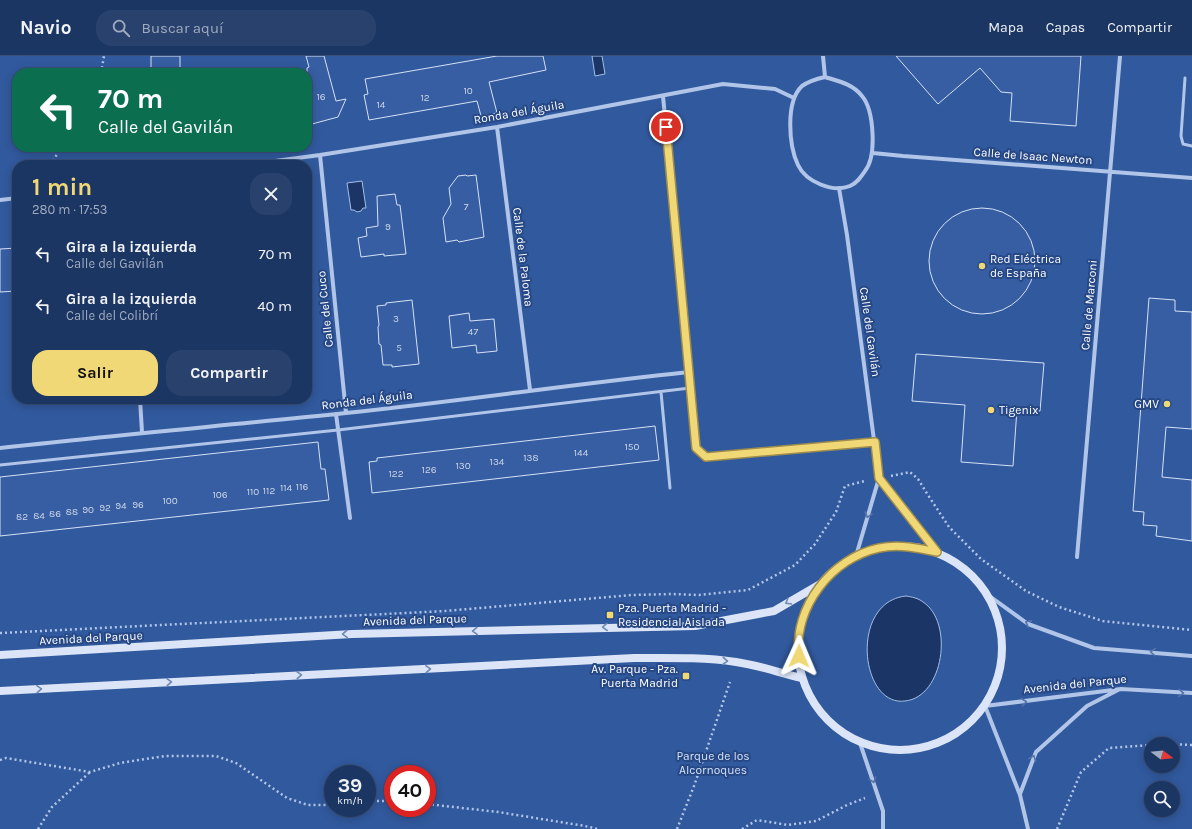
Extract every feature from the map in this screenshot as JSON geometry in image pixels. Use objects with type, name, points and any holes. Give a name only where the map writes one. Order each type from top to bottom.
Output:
[{"type":"street","points":[[823,56],[824,77]]},
{"type":"street","name":"Calle de Marconi","points":[[1077,557],[1120,56]]},
{"type":"street","points":[[824,77],[852,87],[863,96],[868,108],[873,139],[872,153],[868,168],[860,179],[851,186],[839,188],[826,186],[815,181],[806,175],[798,166],[793,150],[790,127],[794,98],[802,87],[812,80],[824,77]]},
{"type":"street","name":"Ronda del Águila","points":[[283,160],[497,127],[723,84],[775,89],[794,98]]},
{"type":"street","points":[[663,96],[696,448],[706,457],[875,442]]},
{"type":"street","name":"Calle de la Paloma","points":[[497,127],[530,390]]},
{"type":"street","name":"Calle de Isaac Newton","points":[[872,153],[1192,178]]},
{"type":"street","name":"Calle del Cuco","points":[[320,155],[346,413]]},
{"type":"street","name":"Calle del Gavilán","points":[[839,188],[879,478],[856,556]]},
{"type":"street","points":[[0,200],[12,199]]},
{"type":"street","name":"Ronda del Águila","points":[[0,448],[142,432],[346,413],[689,372]]},
{"type":"street","points":[[140,404],[142,432]]},
{"type":"street","points":[[336,414],[350,518]]},
{"type":"street","points":[[879,478],[937,552]]},
{"type":"street","points":[[988,595],[999,620],[1003,648],[999,676],[993,693],[985,706],[970,724],[946,741],[918,750],[888,750],[860,743],[835,727],[815,705],[802,678],[798,645],[805,612],[822,583],[838,567],[856,556],[879,548],[904,546],[937,552],[966,569],[988,595],[1028,624],[1094,648],[1192,656]]},
{"type":"street","name":"Avenida del Parque","points":[[0,655],[352,634],[695,626],[774,611],[822,583]]},
{"type":"street","points":[[0,691],[634,658],[686,658],[735,662],[802,678]]},
{"type":"street","points":[[1020,795],[1036,752],[1087,706],[1122,689]]},
{"type":"street","name":"Avenida del Parque","points":[[985,706],[1122,689],[1192,694]]},
{"type":"street","points":[[985,706],[1020,795],[1028,829]]},
{"type":"street","points":[[860,743],[883,811],[883,829]]},
{"type":"lane","points":[[1185,78],[1181,136],[1183,144],[1192,146]]},
{"type":"lane","points":[[0,465],[338,430],[690,388]]},
{"type":"lane","points":[[660,392],[670,488]]},
{"type":"path","points":[[102,68],[104,56]]},
{"type":"path","points":[[0,633],[445,611],[632,595],[699,595],[748,590],[795,565],[815,544],[836,512],[845,486],[910,472],[918,479],[949,527],[981,559],[1026,591],[1058,607],[1103,621],[1192,630]]},
{"type":"path","points":[[677,829],[694,786],[730,682]]},
{"type":"path","points":[[1180,744],[1192,745]]},
{"type":"path","points":[[1057,829],[1081,772],[1109,748],[1144,746]]},
{"type":"path","points":[[38,829],[52,807],[90,772],[120,763],[165,756],[216,756],[236,763],[287,798],[308,805],[324,805]]},
{"type":"path","points":[[0,760],[6,758],[90,772]]},
{"type":"path","points":[[742,829],[757,820],[788,825],[816,821],[846,805],[877,793]]},
{"type":"path","points":[[436,805],[498,812],[597,829]]},
{"type":"green space","name":"Parque de los Alcornoques","points":[[0,56],[1192,56],[1192,829],[0,829]]},
{"type":"shaded area","points":[[592,56],[602,56],[605,74],[595,76]]},
{"type":"shaded area","points":[[362,181],[366,208],[363,208],[361,211],[357,212],[351,210],[347,183]]},
{"type":"shaded area","points":[[906,596],[923,602],[933,612],[939,625],[941,641],[940,658],[936,673],[929,687],[918,696],[905,701],[890,698],[878,688],[871,672],[867,653],[869,633],[875,616],[888,602]]},
{"type":"building","points":[[151,56],[180,56],[180,68],[151,68]]},
{"type":"building","points":[[306,56],[324,56],[336,101],[346,99],[338,117],[312,124],[312,68],[307,68],[309,67]]},
{"type":"building","points":[[497,56],[543,56],[546,70],[489,82],[497,113],[481,116],[477,101],[369,120],[364,95],[368,94],[365,79]]},
{"type":"building","points":[[896,56],[1081,56],[1076,126],[1010,121],[1012,93],[1001,92],[980,68],[938,104]]},
{"type":"building","points":[[476,175],[484,237],[459,242],[457,240],[446,242],[443,218],[451,204],[449,188],[458,176]]},
{"type":"building","points":[[395,194],[397,205],[400,205],[406,254],[384,256],[384,254],[361,257],[358,238],[367,236],[366,228],[378,226],[377,196]]},
{"type":"building","name":"Red Eléctrica de España","points":[[982,208],[1002,212],[1019,224],[1031,241],[1035,261],[1031,281],[1019,298],[1002,310],[982,314],[962,310],[945,298],[933,281],[929,261],[933,241],[945,224],[962,212]]},
{"type":"building","points":[[12,248],[12,291],[0,292],[0,249]]},
{"type":"building","name":"GMV","points":[[1149,298],[1175,300],[1175,311],[1192,312],[1192,429],[1166,427],[1162,477],[1192,480],[1192,541],[1156,536],[1157,526],[1143,525],[1144,512],[1133,511]]},
{"type":"building","points":[[412,300],[419,364],[392,367],[392,365],[383,365],[381,345],[379,344],[377,306],[386,305],[386,303]]},
{"type":"building","points":[[469,313],[470,321],[494,319],[497,351],[477,353],[476,345],[452,348],[449,316]]},
{"type":"building","name":"Tigenix","points":[[916,354],[1044,363],[1040,411],[1017,409],[1013,466],[961,462],[965,405],[912,401]]},
{"type":"building","points":[[655,426],[659,460],[372,493],[369,462],[377,461],[377,458]]},
{"type":"building","points":[[318,442],[321,469],[325,469],[329,500],[0,536],[0,477]]},
{"type":"place","name":"Red Eléctrica de España","points":[[982,266]]},
{"type":"place","name":"GMV","points":[[1167,404]]},
{"type":"place","name":"Tigenix","points":[[991,410]]},
{"type":"place","name":"Pza. Puerta Madrid - Residencial Aislada","points":[[610,615]]},
{"type":"place","name":"Av. Parque - Pza. Puerta Madrid","points":[[686,676]]},
{"type":"route","points":[[666,127],[696,448],[706,457],[875,442],[879,478],[937,552],[904,546],[879,548],[856,556],[838,567],[822,583],[805,612],[798,645],[799,656]]}]
